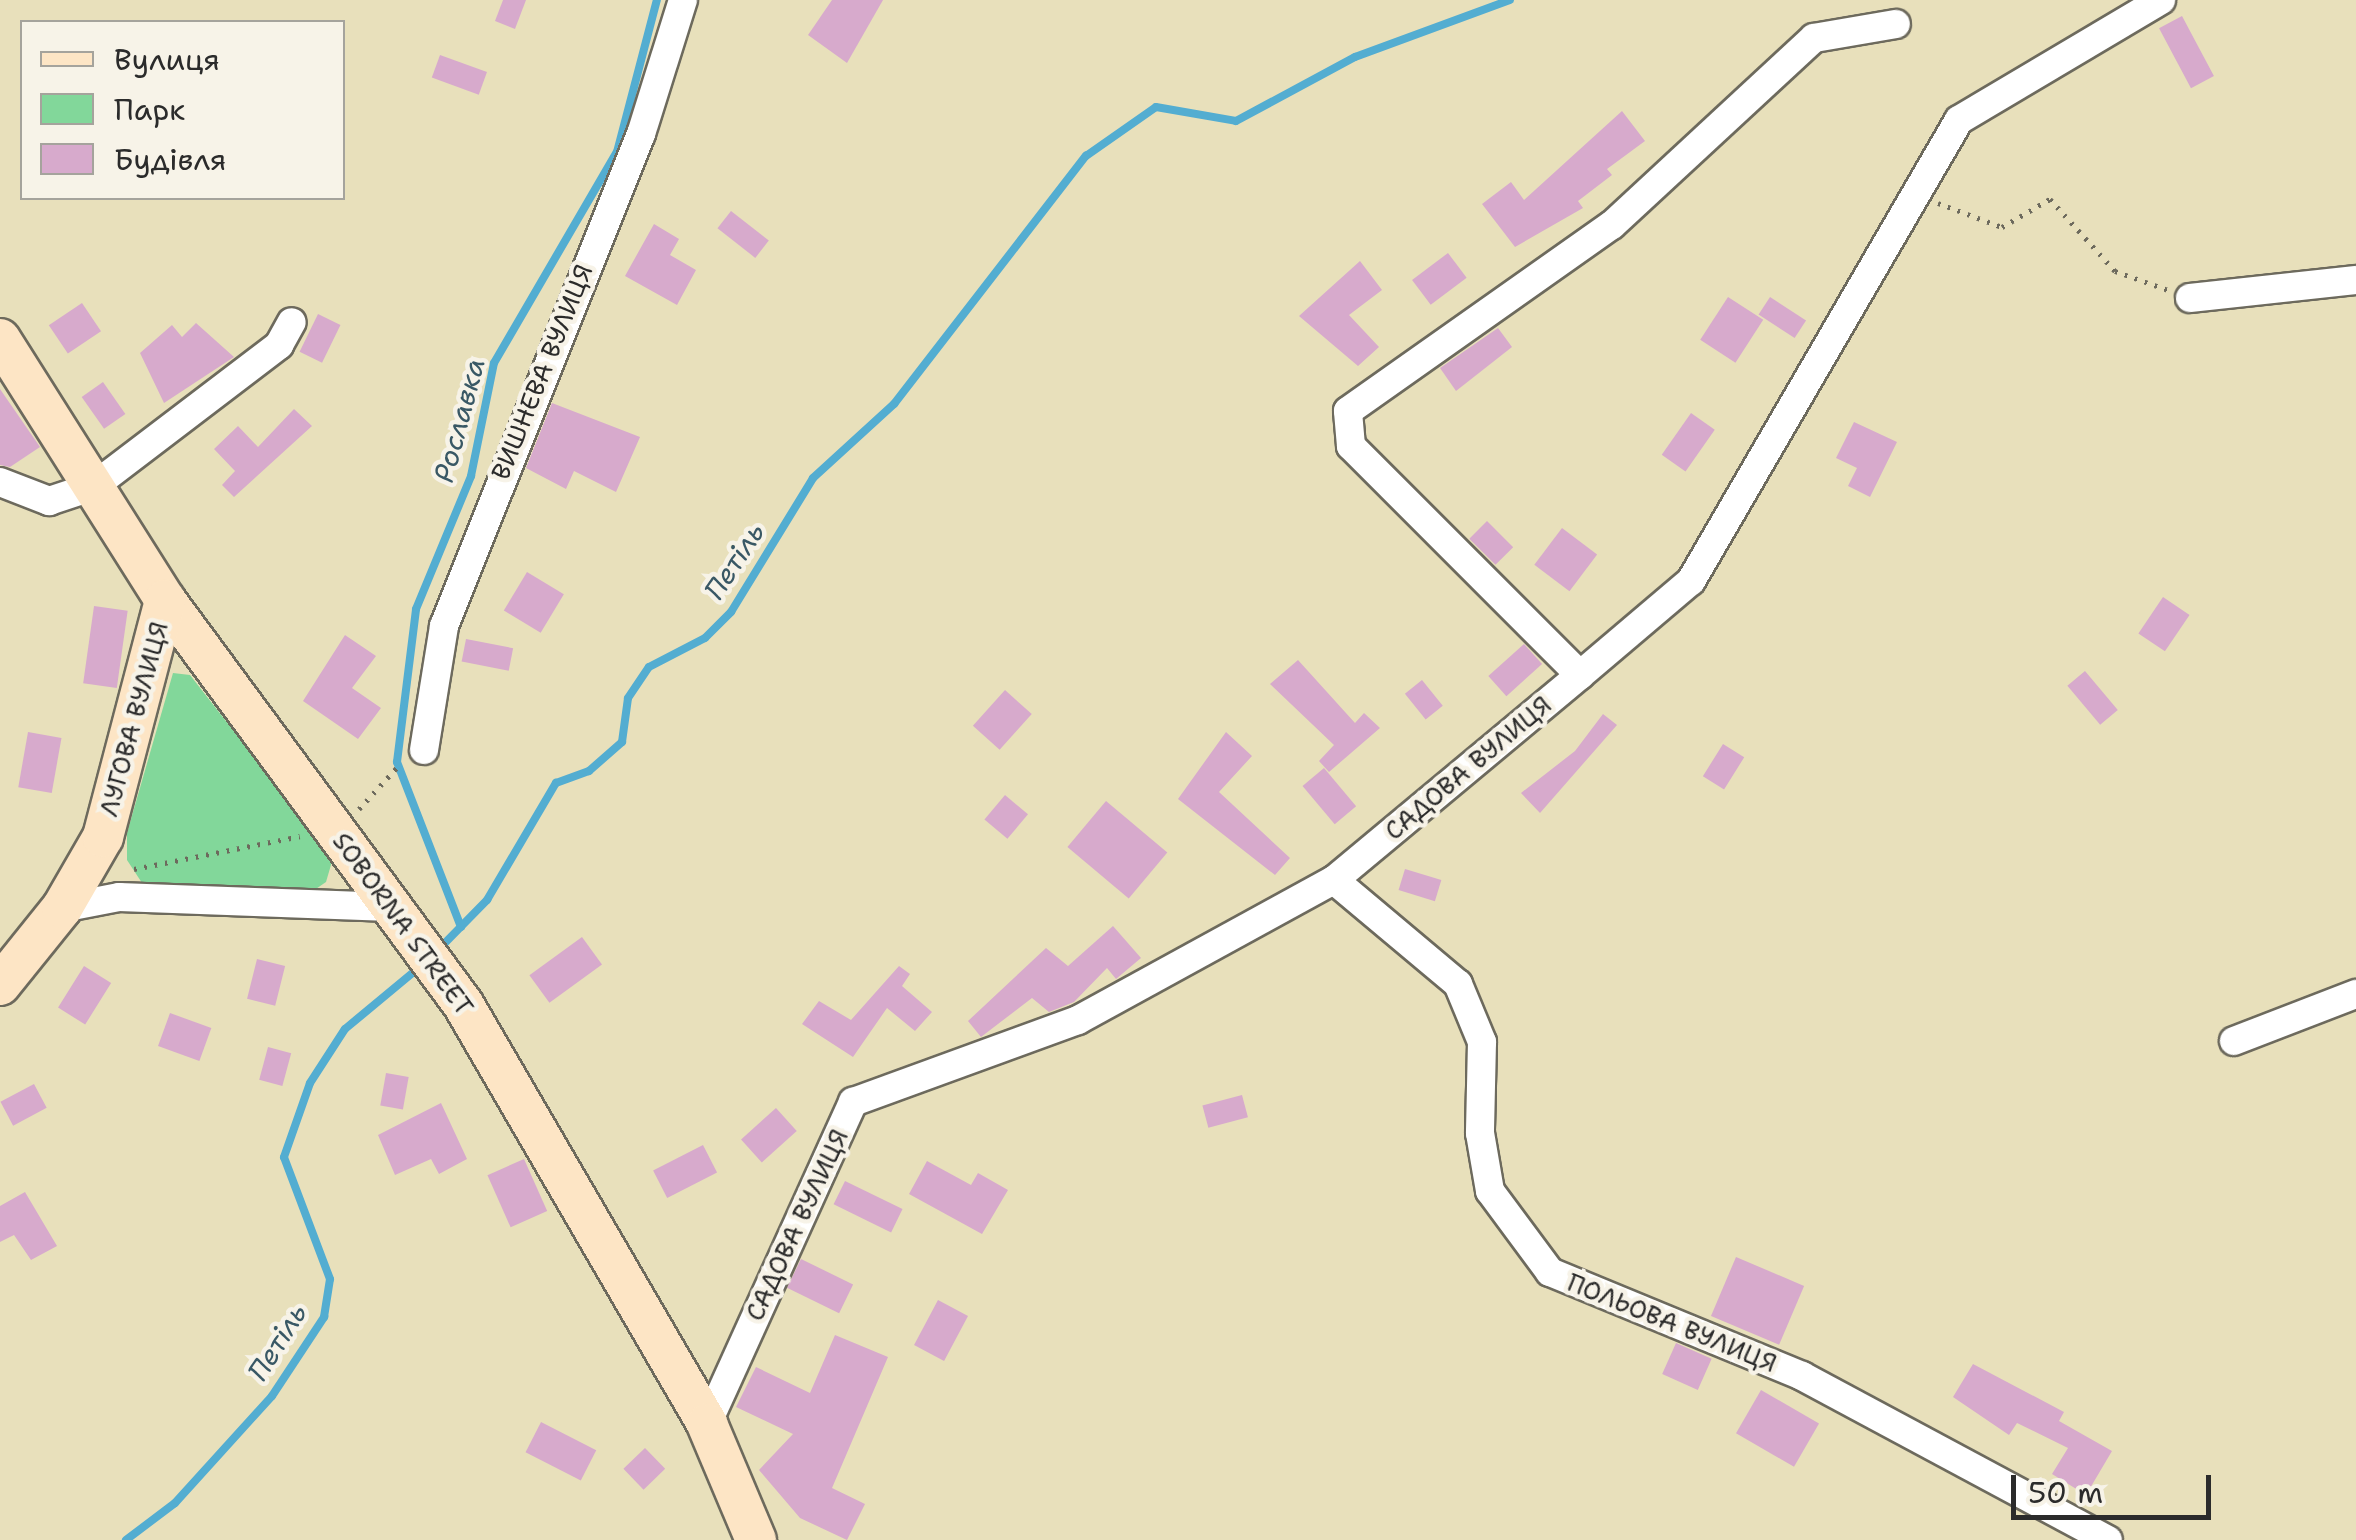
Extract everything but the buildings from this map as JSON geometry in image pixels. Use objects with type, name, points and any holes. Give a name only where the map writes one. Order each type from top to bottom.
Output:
[{"type":"street","name":"ВИШНЕВА ВУЛИЦЯ","points":[[424,750],[444,626],[641,134],[684,0]]},
{"type":"street","name":"САДОВА ВУЛИЦЯ","points":[[706,1424],[853,1102],[1078,1020],[1334,880],[1580,675],[1691,581],[1959,120],[2161,0]]},
{"type":"street","points":[[1580,675],[1351,446],[1348,410],[1612,225],[1814,38],[1896,24]]},
{"type":"street","points":[[2190,298],[2356,280]]},
{"type":"street","points":[[0,482],[49,501],[94,486],[279,345],[292,322]]},
{"type":"street","name":"SOBORNA STREET","points":[[0,340],[165,600],[463,1004],[706,1424],[756,1540]]},
{"type":"street","name":"ЛУГОВА ВУЛИЦЯ","points":[[0,985],[62,908],[103,837],[165,600]]},
{"type":"street","name":"ПОЛЬОВА ВУЛИЦЯ","points":[[1334,880],[1458,984],[1482,1042],[1480,1133],[1490,1191],[1550,1272],[1786,1369],[2108,1540]]},
{"type":"street","points":[[62,908],[119,897],[397,914]]},
{"type":"street","points":[[2234,1041],[2356,994]]},
{"type":"path","points":[[1914,194],[2002,227],[2050,199],[2115,271],[2190,298]]},
{"type":"green space","points":[[173,673],[190,675],[333,858],[326,882],[310,893],[144,886],[127,860],[127,833]]},
{"type":"waterway","name":"Рославка","points":[[461,927],[397,762],[416,609],[471,476],[494,363],[617,152],[657,0]]},
{"type":"waterway","name":"Петіль","points":[[439,949],[487,900],[556,783],[589,771],[622,742],[628,698],[649,667],[705,638],[731,612],[813,478],[894,404],[1086,156],[1156,107],[1236,121],[1355,57],[1510,0]]},
{"type":"waterway","name":"Петіль","points":[[126,1540],[175,1503],[272,1396],[324,1317],[330,1279],[284,1157],[310,1083],[345,1029],[421,966]]}]
